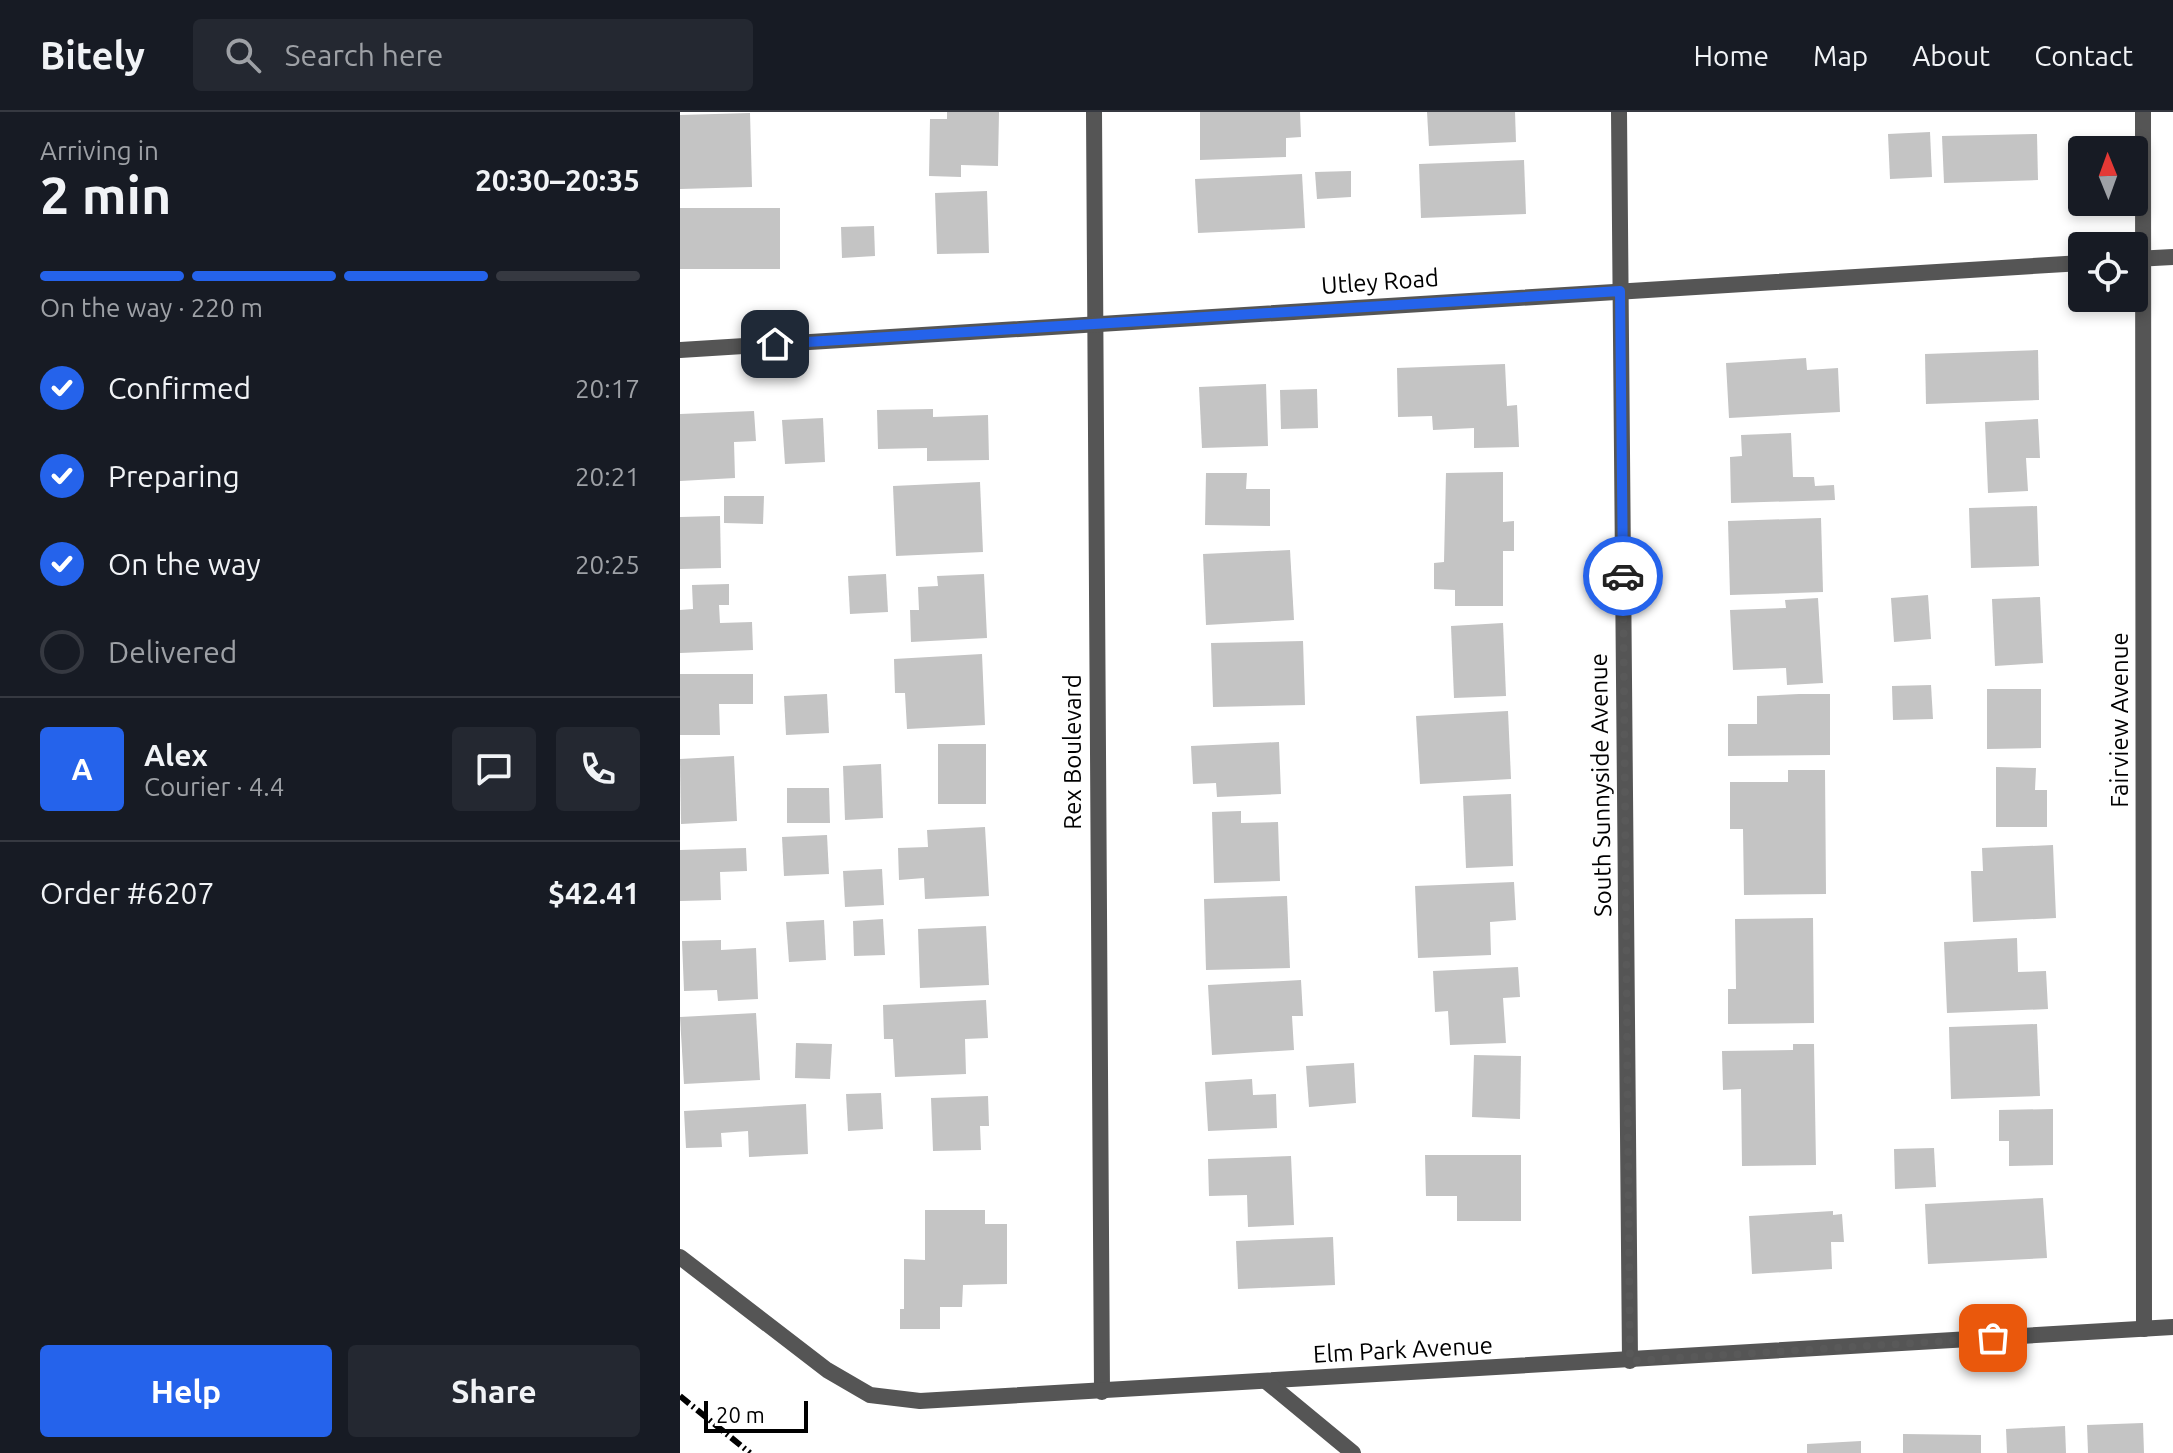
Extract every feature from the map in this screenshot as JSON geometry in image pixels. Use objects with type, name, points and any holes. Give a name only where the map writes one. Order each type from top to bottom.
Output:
[{"type":"street","name":"Rex Boulevard","points":[[1094,112],[1102,1392]]},
{"type":"street","name":"South Sunnyside Avenue","points":[[1619,112],[1630,1361]]},
{"type":"street","name":"Fairview Avenue","points":[[2140,232],[2143,112]]},
{"type":"street","points":[[2148,258],[2173,257]]},
{"type":"street","name":"Utley Road","points":[[680,350],[2068,264]]},
{"type":"street","name":"Fairview Avenue","points":[[2139,312],[2144,1329]]},
{"type":"street","name":"Elm Park Avenue","points":[[680,1257],[827,1370],[870,1395],[920,1401],[2173,1327]]},
{"type":"street","points":[[1267,1382],[1353,1453]]},
{"type":"building","points":[[947,112],[999,112],[998,166],[961,165],[961,177],[929,176],[930,119],[947,119]]},
{"type":"building","points":[[1200,112],[1300,112],[1301,137],[1286,138],[1286,157],[1200,160]]},
{"type":"building","points":[[1427,112],[1515,112],[1516,142],[1429,146]]},
{"type":"building","points":[[750,113],[752,187],[680,189],[680,115]]},
{"type":"building","points":[[1930,132],[1932,177],[1890,179],[1888,134]]},
{"type":"building","points":[[2037,134],[2038,180],[1944,183],[1942,136]]},
{"type":"building","points":[[1524,160],[1526,214],[1421,218],[1419,164]]},
{"type":"building","points":[[1351,171],[1351,197],[1317,199],[1315,172]]},
{"type":"building","points":[[1302,174],[1305,228],[1198,233],[1195,179]]},
{"type":"building","points":[[987,191],[989,253],[937,254],[935,193]]},
{"type":"building","points":[[680,208],[780,208],[780,269],[680,269]]},
{"type":"building","points":[[874,226],[875,256],[842,258],[841,227]]},
{"type":"building","points":[[2038,350],[2039,400],[1926,404],[1925,354]]},
{"type":"building","points":[[1806,358],[1807,370],[1838,368],[1840,412],[1729,418],[1726,363]]},
{"type":"building","points":[[1505,364],[1507,406],[1517,405],[1519,447],[1474,448],[1474,428],[1433,430],[1432,416],[1398,417],[1397,368]]},
{"type":"building","points":[[1266,384],[1268,446],[1202,448],[1199,387]]},
{"type":"building","points":[[1317,389],[1318,428],[1281,429],[1280,390]]},
{"type":"building","points":[[933,409],[933,417],[988,415],[989,460],[927,461],[927,448],[878,449],[877,410]]},
{"type":"building","points":[[754,411],[756,441],[734,442],[735,478],[680,481],[680,414]]},
{"type":"building","points":[[823,418],[825,462],[785,464],[782,420]]},
{"type":"building","points":[[2038,419],[2040,458],[2026,458],[2028,491],[1988,493],[1985,422]]},
{"type":"building","points":[[1791,433],[1793,477],[1814,477],[1815,486],[1834,485],[1835,500],[1731,503],[1730,457],[1742,456],[1741,435]]},
{"type":"building","points":[[1503,472],[1503,522],[1514,521],[1514,551],[1503,551],[1503,606],[1455,606],[1455,590],[1434,589],[1434,563],[1444,562],[1446,473]]},
{"type":"building","points":[[1206,473],[1247,473],[1246,489],[1270,489],[1270,526],[1205,525]]},
{"type":"building","points":[[980,482],[983,552],[896,556],[893,486]]},
{"type":"building","points":[[724,496],[764,496],[763,524],[724,523]]},
{"type":"building","points":[[2037,506],[2039,566],[1971,568],[1969,508]]},
{"type":"building","points":[[720,516],[721,568],[680,569],[680,517]]},
{"type":"building","points":[[1821,518],[1823,592],[1730,595],[1728,521]]},
{"type":"building","points":[[1290,550],[1294,620],[1206,625],[1203,554]]},
{"type":"building","points":[[886,574],[888,612],[850,614],[848,576]]},
{"type":"building","points":[[984,574],[987,638],[911,642],[910,610],[919,610],[918,587],[938,586],[937,576]]},
{"type":"building","points":[[729,584],[729,605],[719,605],[720,623],[752,622],[753,650],[680,653],[680,610],[693,609],[692,585]]},
{"type":"building","points":[[1928,595],[1931,639],[1894,642],[1891,598]]},
{"type":"building","points":[[2040,597],[2043,663],[1995,666],[1992,599]]},
{"type":"building","points":[[1818,598],[1823,683],[1787,685],[1786,668],[1733,670],[1730,610],[1786,608],[1785,600]]},
{"type":"building","points":[[1503,623],[1506,696],[1454,698],[1451,626]]},
{"type":"building","points":[[1303,641],[1305,705],[1213,707],[1211,643]]},
{"type":"building","points":[[982,654],[985,725],[907,729],[905,693],[895,693],[894,659]]},
{"type":"building","points":[[680,674],[753,674],[753,704],[719,704],[720,735],[680,735]]},
{"type":"building","points":[[1931,685],[1933,719],[1893,720],[1892,686]]},
{"type":"building","points":[[1987,689],[2041,689],[2041,748],[1987,749]]},
{"type":"building","points":[[827,694],[829,733],[786,735],[784,696]]},
{"type":"building","points":[[1830,694],[1830,755],[1728,756],[1728,724],[1757,724],[1757,696]]},
{"type":"building","points":[[1508,711],[1511,779],[1420,784],[1416,716]]},
{"type":"building","points":[[1279,742],[1281,794],[1217,797],[1216,783],[1193,784],[1191,746]]},
{"type":"building","points":[[938,744],[986,744],[986,804],[938,804]]},
{"type":"building","points":[[734,756],[737,821],[681,824],[680,759]]},
{"type":"building","points":[[881,764],[883,818],[845,820],[843,766]]},
{"type":"building","points":[[1996,767],[2036,768],[2035,790],[2047,790],[2047,827],[1996,827]]},
{"type":"building","points":[[1788,770],[1825,770],[1826,894],[1744,895],[1743,829],[1730,829],[1730,782],[1788,782]]},
{"type":"building","points":[[787,788],[829,788],[830,823],[787,823]]},
{"type":"building","points":[[1511,794],[1513,866],[1466,868],[1463,796]]},
{"type":"building","points":[[1241,811],[1241,823],[1278,822],[1280,881],[1214,883],[1212,812]]},
{"type":"building","points":[[985,827],[989,896],[925,899],[924,878],[899,880],[898,848],[928,847],[927,830]]},
{"type":"building","points":[[827,835],[829,874],[784,876],[782,837]]},
{"type":"building","points":[[2053,845],[2056,918],[1973,922],[1971,871],[1983,871],[1982,848]]},
{"type":"building","points":[[746,848],[747,871],[720,872],[721,900],[680,901],[680,850]]},
{"type":"building","points":[[882,869],[884,905],[845,907],[843,871]]},
{"type":"building","points":[[1514,882],[1516,920],[1490,922],[1491,955],[1418,958],[1415,886]]},
{"type":"building","points":[[1287,896],[1290,968],[1206,970],[1204,899]]},
{"type":"building","points":[[1813,918],[1814,1023],[1728,1024],[1728,989],[1736,989],[1735,919]]},
{"type":"building","points":[[883,919],[885,955],[854,956],[853,921]]},
{"type":"building","points":[[824,920],[826,960],[789,962],[786,922]]},
{"type":"building","points":[[986,926],[989,985],[920,988],[918,929]]},
{"type":"building","points":[[2017,938],[2018,972],[2046,971],[2048,1009],[1947,1013],[1944,942]]},
{"type":"building","points":[[721,940],[721,950],[756,948],[758,999],[718,1001],[717,990],[684,991],[682,941]]},
{"type":"building","points":[[1518,967],[1520,997],[1503,998],[1506,1043],[1450,1045],[1448,1011],[1435,1012],[1433,971]]},
{"type":"building","points":[[1301,980],[1303,1016],[1292,1016],[1294,1050],[1212,1055],[1208,985]]},
{"type":"building","points":[[986,1000],[988,1038],[965,1039],[966,1074],[895,1077],[893,1039],[884,1039],[883,1005]]},
{"type":"building","points":[[756,1013],[760,1080],[684,1084],[680,1017]]},
{"type":"building","points":[[2037,1024],[2040,1096],[1951,1099],[1949,1027]]},
{"type":"building","points":[[796,1043],[832,1044],[830,1079],[795,1078]]},
{"type":"building","points":[[1793,1044],[1814,1044],[1816,1165],[1742,1166],[1741,1089],[1723,1090],[1722,1051],[1793,1050]]},
{"type":"building","points":[[1474,1055],[1521,1056],[1520,1119],[1472,1117]]},
{"type":"building","points":[[1354,1063],[1356,1103],[1309,1107],[1306,1066]]},
{"type":"building","points":[[1252,1079],[1253,1095],[1276,1094],[1277,1128],[1208,1131],[1205,1082]]},
{"type":"building","points":[[881,1093],[883,1129],[848,1131],[846,1094]]},
{"type":"building","points":[[988,1096],[989,1126],[980,1126],[981,1150],[933,1151],[931,1098]]},
{"type":"building","points":[[806,1104],[808,1154],[749,1157],[748,1131],[721,1133],[722,1147],[686,1148],[684,1111]]},
{"type":"building","points":[[2053,1109],[2053,1165],[2009,1166],[2009,1141],[1999,1141],[1999,1110]]},
{"type":"building","points":[[1934,1148],[1936,1187],[1895,1189],[1894,1149]]},
{"type":"building","points":[[1425,1155],[1521,1155],[1521,1221],[1457,1221],[1457,1196],[1426,1196]]},
{"type":"building","points":[[1291,1156],[1294,1225],[1248,1227],[1247,1195],[1209,1196],[1208,1159]]},
{"type":"building","points":[[2043,1198],[2047,1258],[1928,1264],[1925,1204]]},
{"type":"building","points":[[925,1210],[985,1210],[985,1224],[1007,1224],[1007,1284],[963,1285],[962,1307],[940,1307],[940,1329],[900,1329],[900,1309],[904,1309],[904,1259],[925,1260]]},
{"type":"building","points":[[1833,1211],[1833,1215],[1842,1214],[1844,1242],[1831,1242],[1832,1269],[1752,1274],[1749,1216]]},
{"type":"building","points":[[1333,1237],[1335,1285],[1238,1289],[1236,1241]]},
{"type":"building","points":[[2143,1423],[2144,1453],[2088,1453],[2087,1425]]},
{"type":"building","points":[[2065,1426],[2066,1453],[2007,1453],[2006,1429]]},
{"type":"building","points":[[1903,1434],[1981,1435],[1981,1453],[1903,1453]]},
{"type":"building","points":[[1861,1441],[1861,1453],[1807,1453],[1807,1444]]},
{"type":"railway","points":[[680,1396],[750,1453]]},
{"type":"way so far","points":[[1623,576],[1630,1361],[1993,1338]]},
{"type":"route","points":[[775,344],[1620,291],[1623,576]]}]
